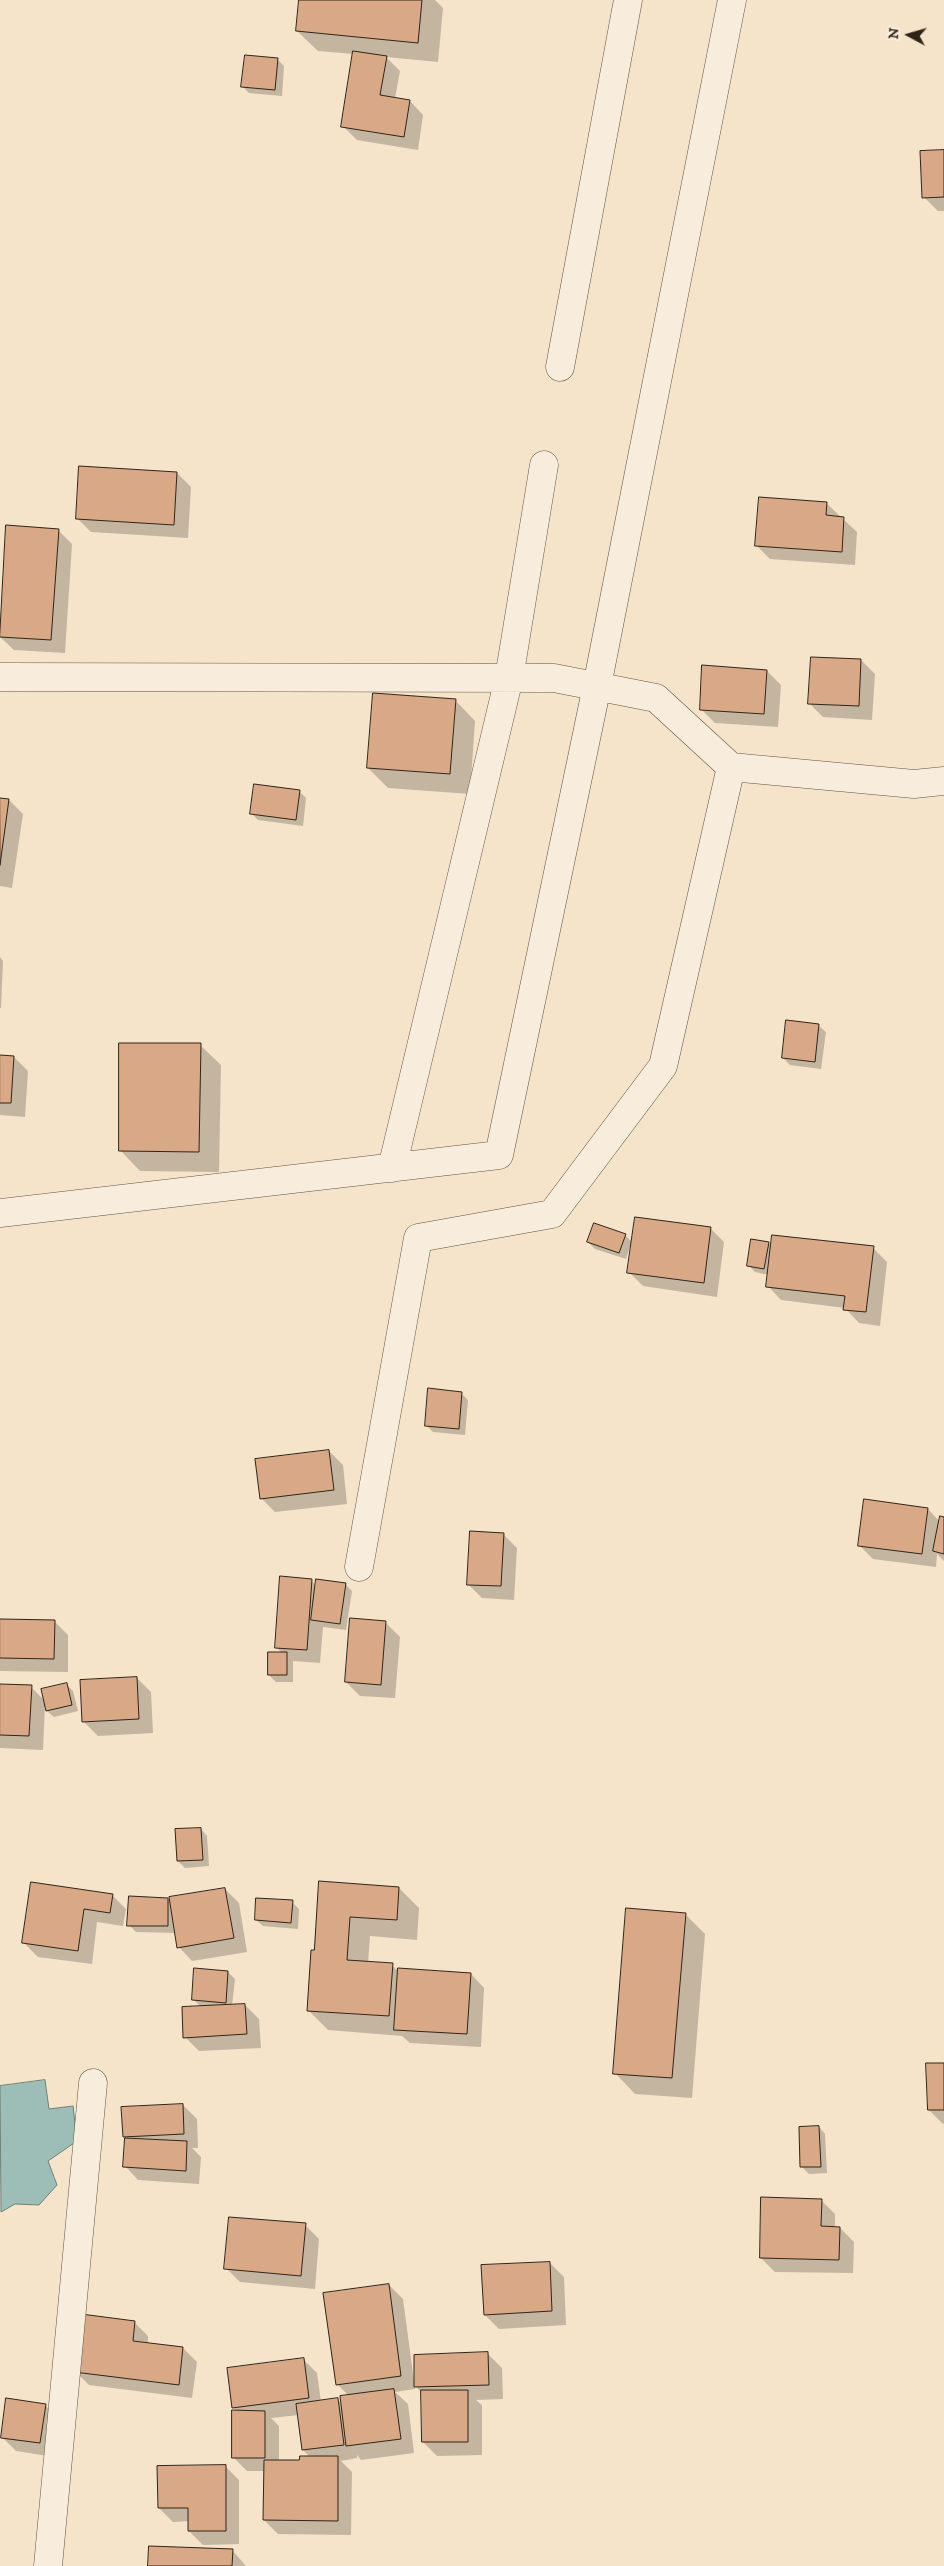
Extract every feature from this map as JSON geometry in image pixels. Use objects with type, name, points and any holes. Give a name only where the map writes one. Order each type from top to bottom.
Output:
[{"type":"street","points":[[560,367],[628,0]]},
{"type":"street","points":[[0,1212],[499,1155],[597,686],[732,0]]},
{"type":"street","points":[[392,1168],[509,678],[544,465]]},
{"type":"street","points":[[0,677],[554,678],[656,698],[731,767],[914,784],[944,781]]},
{"type":"street","points":[[359,1567],[418,1238],[552,1214],[663,1066],[731,767]]},
{"type":"street","points":[[48,2566],[93,2083]]},
{"type":"water","points":[[45,2080],[49,2109],[73,2106],[77,2141],[48,2161],[57,2185],[39,2205],[15,2204],[1,2212],[0,2086]]},
{"type":"building","points":[[299,0],[422,0],[418,43],[296,31]]},
{"type":"building","points":[[353,51],[387,56],[380,95],[410,100],[404,137],[341,127]]},
{"type":"building","points":[[245,55],[278,58],[275,90],[241,87]]},
{"type":"building","points":[[944,150],[944,197],[922,198],[920,151]]},
{"type":"building","points":[[79,466],[177,472],[174,525],[76,519]]},
{"type":"building","points":[[759,497],[827,502],[826,515],[844,517],[842,552],[755,546]]},
{"type":"building","points":[[6,525],[59,529],[51,640],[0,637]]},
{"type":"building","points":[[811,657],[861,659],[859,706],[808,704]]},
{"type":"building","points":[[702,665],[767,670],[764,714],[700,710]]},
{"type":"building","points":[[373,693],[456,699],[450,774],[367,768]]},
{"type":"building","points":[[254,784],[300,790],[296,820],[250,814]]},
{"type":"building","points":[[0,798],[9,799],[0,865]]},
{"type":"building","points":[[786,1020],[819,1024],[815,1062],[782,1058]]},
{"type":"building","points":[[119,1043],[201,1043],[199,1152],[119,1151]]},
{"type":"building","points":[[0,1055],[14,1056],[11,1103],[0,1103]]},
{"type":"building","points":[[635,1217],[711,1227],[704,1283],[627,1273]]},
{"type":"building","points":[[594,1223],[626,1234],[619,1253],[587,1242]]},
{"type":"building","points":[[772,1235],[874,1246],[866,1312],[843,1310],[845,1296],[766,1287]]},
{"type":"building","points":[[751,1239],[769,1242],[764,1269],[747,1266]]},
{"type":"building","points":[[428,1388],[462,1392],[459,1429],[425,1426]]},
{"type":"building","points":[[329,1450],[334,1490],[260,1499],[255,1459]]},
{"type":"building","points":[[864,1499],[928,1508],[922,1554],[858,1546]]},
{"type":"building","points":[[940,1516],[944,1517],[944,1554],[933,1551]]},
{"type":"building","points":[[470,1531],[504,1533],[501,1586],[467,1585]]},
{"type":"building","points":[[280,1576],[312,1579],[307,1650],[275,1648]]},
{"type":"building","points":[[316,1579],[346,1583],[340,1624],[311,1620]]},
{"type":"building","points":[[350,1618],[386,1621],[381,1685],[345,1682]]},
{"type":"building","points":[[0,1619],[55,1620],[54,1659],[0,1658]]},
{"type":"building","points":[[268,1652],[287,1652],[287,1675],[268,1675]]},
{"type":"building","points":[[137,1677],[139,1719],[82,1722],[80,1680]]},
{"type":"building","points":[[67,1683],[72,1705],[46,1711],[41,1689]]},
{"type":"building","points":[[0,1684],[32,1685],[29,1736],[0,1735]]},
{"type":"building","points":[[201,1828],[203,1860],[177,1861],[175,1829]]},
{"type":"building","points":[[319,1881],[399,1887],[397,1920],[350,1917],[347,1960],[393,1963],[389,2016],[307,2011],[311,1950],[314,1950]]},
{"type":"building","points":[[31,1882],[113,1894],[110,1913],[84,1909],[78,1951],[22,1943]]},
{"type":"building","points":[[225,1888],[234,1938],[177,1948],[169,1897]]},
{"type":"building","points":[[129,1896],[168,1898],[168,1926],[127,1926]]},
{"type":"building","points":[[256,1898],[293,1900],[291,1923],[255,1920]]},
{"type":"building","points":[[626,1908],[686,1913],[672,2078],[613,2074]]},
{"type":"building","points":[[194,1968],[228,1971],[226,2003],[192,2000]]},
{"type":"building","points":[[398,1968],[471,1973],[467,2034],[394,2030]]},
{"type":"building","points":[[245,2004],[247,2034],[183,2038],[182,2007]]},
{"type":"building","points":[[926,2063],[944,2063],[944,2110],[928,2110]]},
{"type":"building","points":[[183,2104],[184,2134],[123,2137],[121,2107]]},
{"type":"building","points":[[819,2126],[821,2167],[800,2167],[799,2127]]},
{"type":"building","points":[[125,2138],[187,2141],[186,2171],[123,2167]]},
{"type":"building","points":[[761,2197],[822,2199],[821,2226],[840,2227],[839,2260],[760,2258]]},
{"type":"building","points":[[229,2217],[306,2223],[301,2276],[224,2269]]},
{"type":"building","points":[[550,2262],[552,2311],[484,2315],[481,2265]]},
{"type":"building","points":[[389,2284],[401,2376],[336,2385],[323,2293]]},
{"type":"building","points":[[81,2314],[135,2321],[133,2341],[183,2347],[179,2385],[74,2372]]},
{"type":"building","points":[[488,2352],[489,2385],[414,2387],[414,2355]]},
{"type":"building","points":[[304,2358],[309,2398],[232,2408],[227,2368]]},
{"type":"building","points":[[394,2389],[401,2439],[346,2446],[340,2396]]},
{"type":"building","points":[[421,2390],[468,2390],[468,2442],[422,2442]]},
{"type":"building","points":[[6,2398],[46,2404],[40,2443],[1,2438]]},
{"type":"building","points":[[338,2398],[344,2445],[302,2450],[296,2404]]},
{"type":"building","points":[[232,2410],[265,2411],[265,2458],[232,2458]]},
{"type":"building","points":[[300,2456],[338,2456],[338,2521],[263,2520],[264,2460],[299,2460]]},
{"type":"building","points":[[226,2465],[226,2531],[188,2531],[188,2508],[158,2508],[157,2466]]},
{"type":"building","points":[[149,2546],[233,2549],[232,2566],[148,2566]]}]
